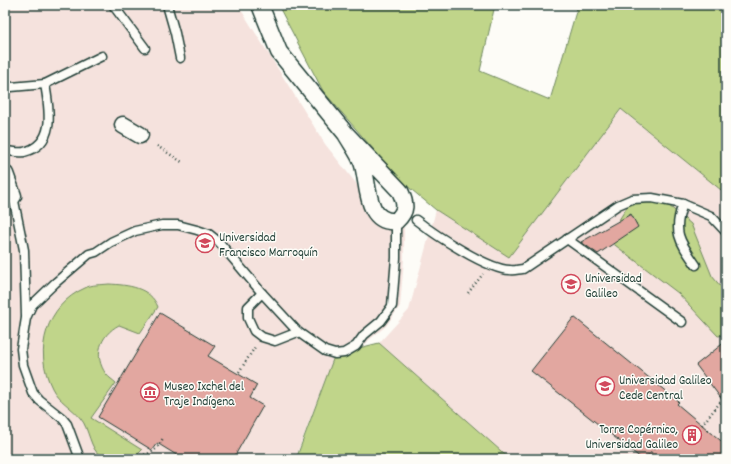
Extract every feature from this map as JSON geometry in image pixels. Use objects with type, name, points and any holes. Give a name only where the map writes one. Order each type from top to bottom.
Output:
[{"type":"street","points":[[260,5],[279,52],[346,134],[400,191],[405,200],[405,208],[403,213],[396,221],[381,218],[375,210],[370,201],[362,161],[346,134]]},
{"type":"street","points":[[124,126],[140,135]]},
{"type":"street","points":[[5,174],[13,196]]},
{"type":"lane","points":[[114,5],[145,48]]},
{"type":"lane","points":[[167,5],[180,58]]},
{"type":"lane","points":[[5,86],[11,87],[45,84],[102,56]]},
{"type":"lane","points":[[5,151],[23,152],[38,146],[48,131],[50,111],[45,84]]},
{"type":"lane","points":[[13,196],[24,250],[26,318],[22,349],[23,365],[33,393],[67,424],[80,459]]},
{"type":"lane","points":[[416,220],[425,228],[485,263],[510,270],[523,269],[618,205],[632,199],[652,198],[683,204],[711,216],[726,232]]},
{"type":"lane","points":[[683,204],[677,223],[678,234],[681,243],[696,265]]},
{"type":"lane","points":[[26,318],[32,305],[42,294],[88,254],[96,252],[111,242],[135,231],[162,225],[178,225],[209,234],[219,242],[262,293],[298,332],[324,351],[334,354],[344,353],[356,346],[364,335],[381,321],[392,306],[396,258],[396,221]]},
{"type":"lane","points":[[567,239],[682,322]]},
{"type":"lane","points":[[262,293],[248,307],[248,318],[254,331],[262,337],[274,341],[298,332]]},
{"type":"path","points":[[157,146],[182,162]]},
{"type":"path","points":[[468,293],[484,272]]},
{"type":"path","points":[[239,372],[262,337]]},
{"type":"path","points":[[702,425],[722,400]]},
{"type":"path","points":[[138,459],[140,456],[157,450],[163,438]]},
{"type":"path","points":[[646,459],[656,446],[650,442]]},
{"type":"shaded area","name":"Universidad Francisco Marroquín","points":[[5,5],[238,5],[325,144],[385,220],[404,227],[404,259],[400,306],[386,326],[362,348],[335,354],[295,459],[5,459]]},
{"type":"shaded area","name":"Universidad Galileo","points":[[621,109],[726,194],[726,459],[510,459],[379,343],[409,310],[436,210],[509,257]]},
{"type":"green space","points":[[278,5],[495,5],[480,71],[550,100],[578,5],[726,5],[726,194],[621,109],[509,257],[436,210],[400,180],[323,91]]},
{"type":"green space","points":[[646,201],[668,205],[691,224],[712,276],[726,293],[726,335],[718,336],[678,293],[607,239],[629,204]]},
{"type":"green space","points":[[109,284],[138,288],[150,295],[158,307],[140,333],[119,325],[107,334],[100,346],[99,353],[102,367],[107,375],[116,383],[91,418],[142,450],[133,459],[108,459],[97,453],[84,423],[74,411],[58,397],[46,374],[44,345],[47,330],[52,317],[72,296],[94,285]]},
{"type":"green space","points":[[379,343],[510,459],[296,459],[335,354]]},
{"type":"building","points":[[631,214],[638,227],[598,254],[581,242]]},
{"type":"building","points":[[160,313],[215,346],[208,356],[257,385],[250,398],[263,406],[233,459],[183,459],[157,443],[152,450],[98,417]]},
{"type":"building","name":"Universidad Galileo Cede Central","points":[[574,317],[679,402],[677,404],[726,445],[726,459],[642,459],[531,371]]},
{"type":"building","points":[[726,341],[726,405],[696,365]]},
{"type":"place","name":"Universidad Francisco Marroquín","points":[[205,243]]},
{"type":"place","name":"Universidad Galileo","points":[[571,284]]},
{"type":"place","name":"Universidad Galileo Cede Central","points":[[605,386]]},
{"type":"place","name":"Museo Ixchel del Traje Indígena","points":[[150,392]]},
{"type":"place","name":"Torre Copérnico, Universidad Galileo","points":[[692,435]]}]
